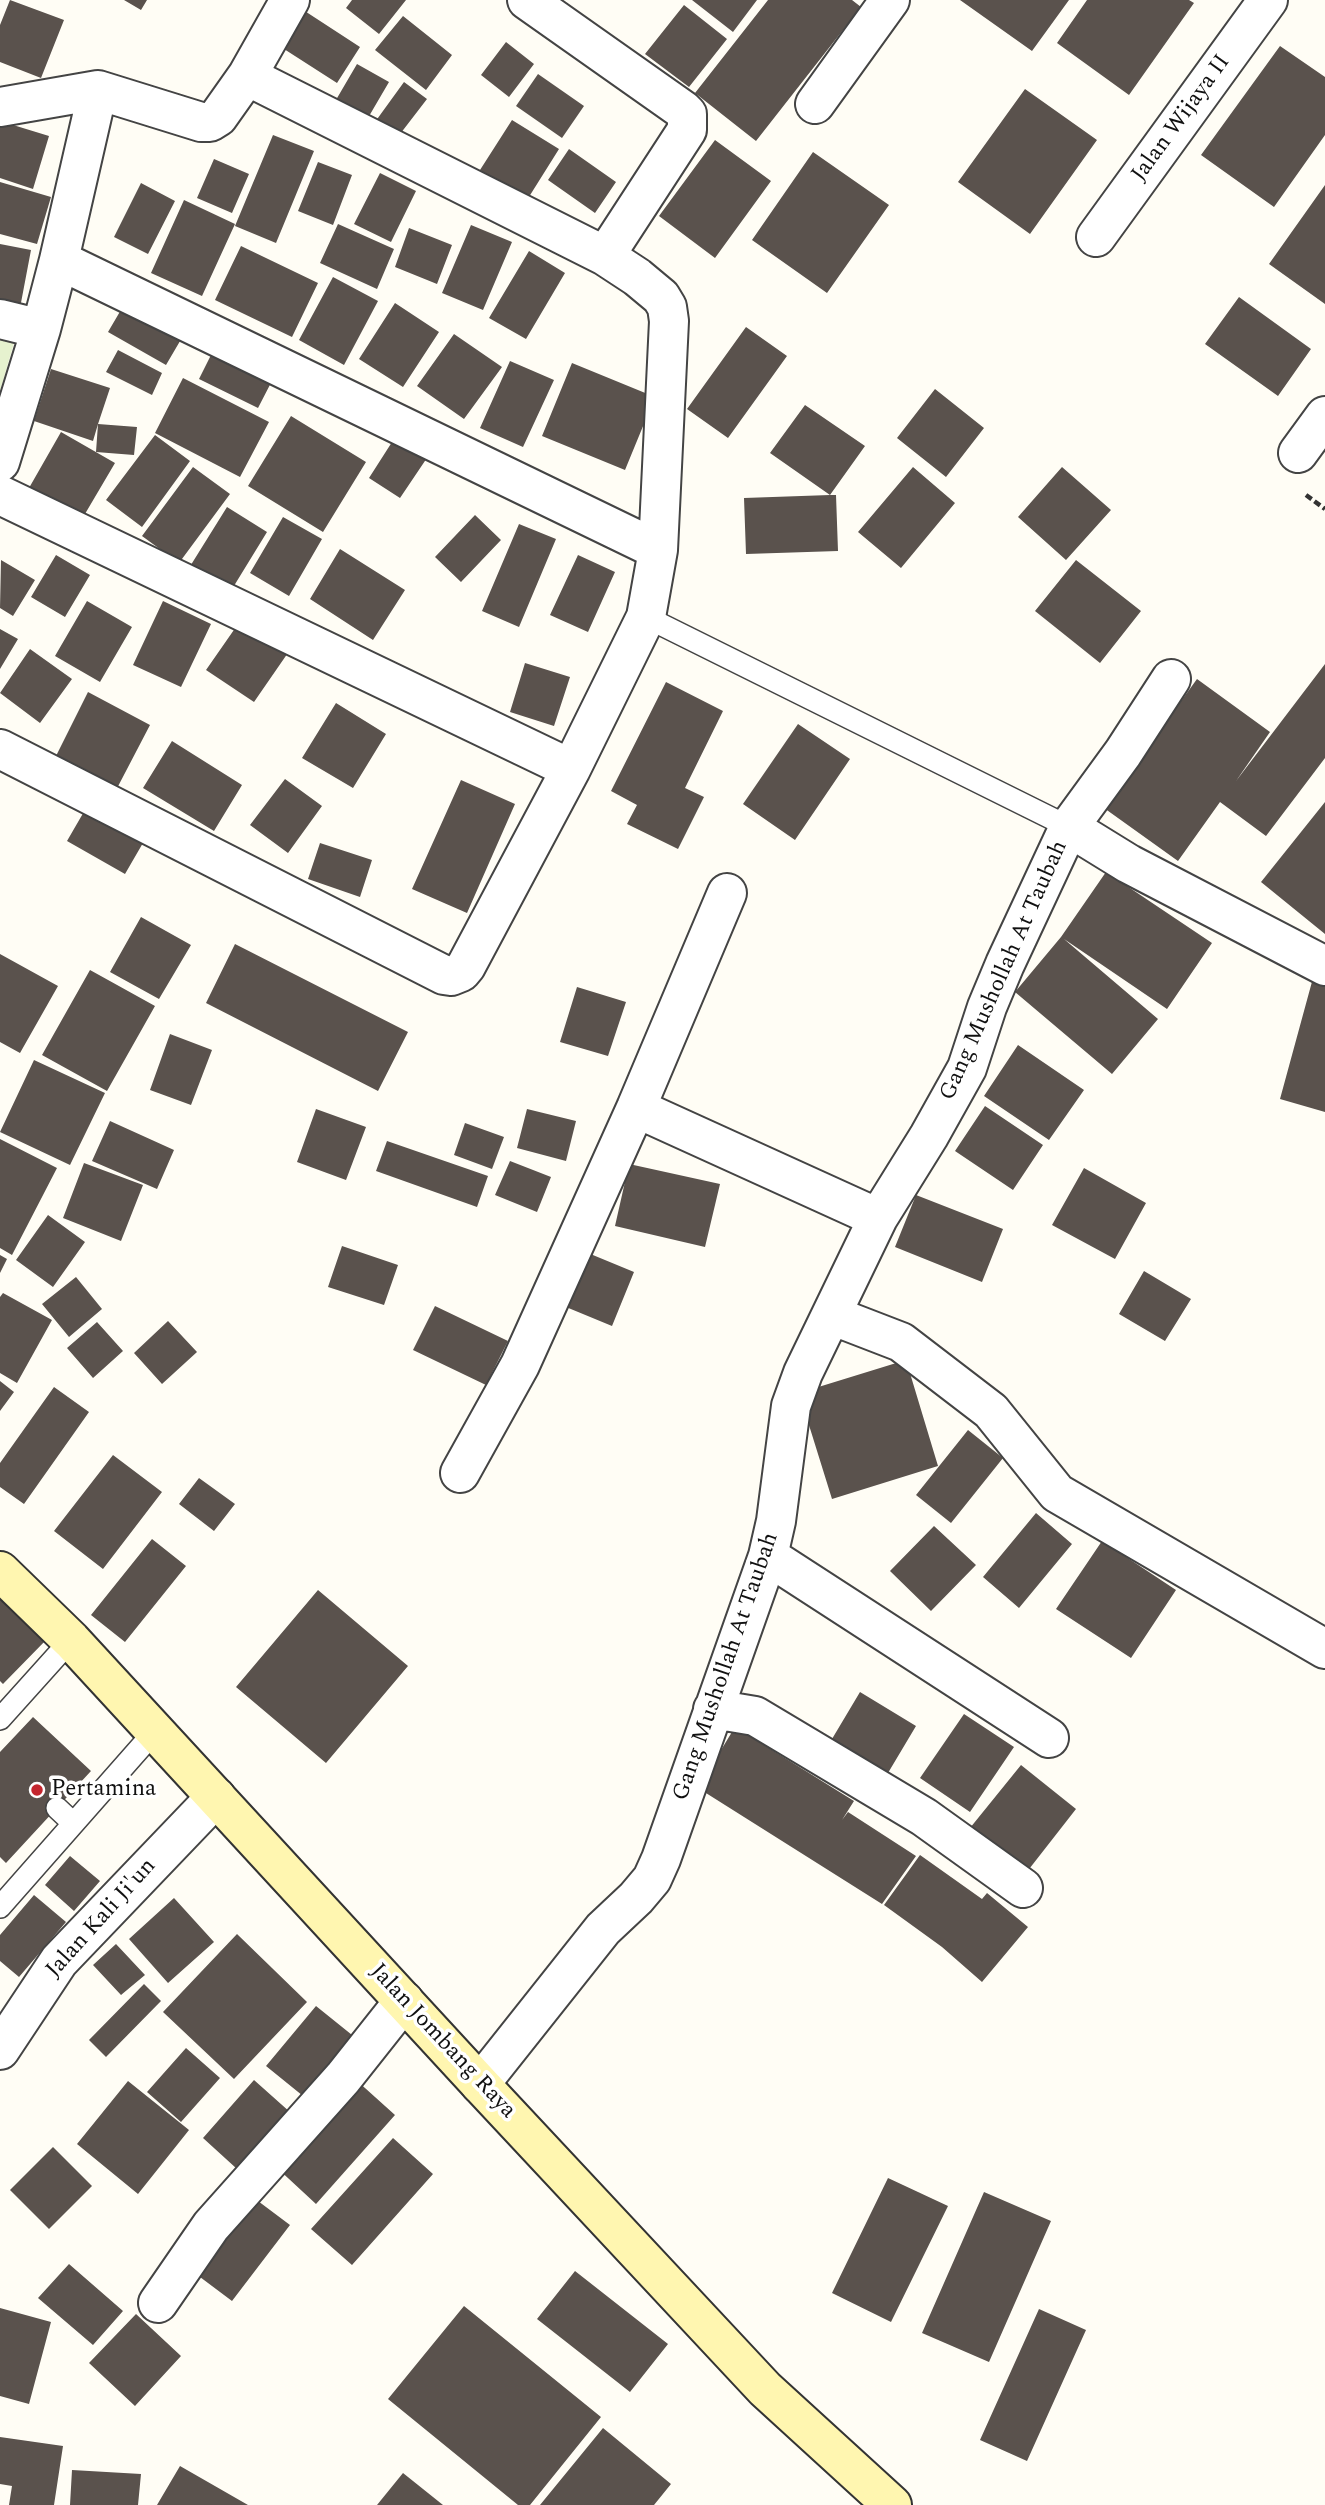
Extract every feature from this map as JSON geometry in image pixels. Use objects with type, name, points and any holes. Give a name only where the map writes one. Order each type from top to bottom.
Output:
[{"type":"main road","name":"Jalan Jombang Raya","points":[[0,1571],[71,1640],[765,2389],[892,2505]]},
{"type":"street","points":[[0,107],[98,90],[201,122],[209,122],[219,117],[247,76],[290,0]]},
{"type":"street","points":[[527,0],[687,114],[687,130],[605,256]]},
{"type":"street","points":[[815,104],[890,0]]},
{"type":"street","name":"Jalan Wijaya II","points":[[1096,237],[1268,0]]},
{"type":"street","points":[[0,749],[443,975],[452,976],[461,972],[466,965],[571,769],[646,617],[658,550],[669,321],[667,307],[661,297],[637,276],[605,256],[247,76]]},
{"type":"street","points":[[0,462],[41,329],[98,90]]},
{"type":"street","points":[[59,260],[658,550]]},
{"type":"street","points":[[0,319],[41,329]]},
{"type":"street","points":[[1298,453],[1325,416]]},
{"type":"street","points":[[0,495],[571,769]]},
{"type":"street","name":"Gang Mushollah At Taubah","points":[[480,2084],[603,1928],[636,1898],[652,1879],[662,1859],[768,1556],[776,1521],[791,1406],[803,1373],[878,1218],[967,1068],[987,1007],[1005,964],[1069,827],[1123,753],[1171,680]]},
{"type":"street","points":[[1069,827],[1129,864],[1325,966]]},
{"type":"street","points":[[460,1474],[520,1365],[636,1108],[727,893]]},
{"type":"street","points":[[636,1108],[878,1218]]},
{"type":"street","points":[[831,1315],[901,1342],[991,1411],[1057,1493],[1325,1649]]},
{"type":"street","points":[[768,1556],[1049,1738]]},
{"type":"street","points":[[713,1709],[755,1716],[924,1816],[1023,1888]]},
{"type":"street","name":"Jalan Kali Ji'un","points":[[0,2050],[59,1961],[216,1797]]},
{"type":"street","points":[[158,2303],[211,2226],[334,2088],[404,2001]]},
{"type":"lane","points":[[646,617],[1069,827]]},
{"type":"lane","points":[[0,1718],[71,1640]]},
{"type":"lane","points":[[0,1907],[65,1816],[155,1731]]},
{"type":"green space","points":[[0,340],[14,343],[0,391]]},
{"type":"building","points":[[10,0],[64,20],[41,78],[0,62],[0,25]]},
{"type":"building","points":[[124,0],[147,0],[141,10]]},
{"type":"building","points":[[352,0],[406,0],[379,34],[346,8]]},
{"type":"building","points":[[692,0],[757,0],[733,32]]},
{"type":"building","points":[[768,0],[852,0],[861,7],[756,141],[695,93]]},
{"type":"building","points":[[960,0],[1069,0],[1032,51]]},
{"type":"building","points":[[1087,0],[1189,0],[1194,3],[1129,95],[1057,43]]},
{"type":"building","points":[[294,4],[360,47],[337,83],[270,40]]},
{"type":"building","points":[[684,5],[727,39],[689,87],[645,54]]},
{"type":"building","points":[[403,16],[452,55],[426,90],[375,50]]},
{"type":"building","points":[[506,42],[534,64],[509,97],[481,75]]},
{"type":"building","points":[[1280,46],[1325,77],[1325,135],[1274,207],[1201,155]]},
{"type":"building","points":[[357,64],[389,82],[365,123],[333,105]]},
{"type":"building","points":[[538,74],[584,106],[562,138],[516,106]]},
{"type":"building","points":[[404,82],[427,99],[397,138],[375,122]]},
{"type":"building","points":[[1025,89],[1097,140],[1030,234],[958,182]]},
{"type":"building","points":[[512,120],[559,149],[527,200],[480,170]]},
{"type":"building","points":[[0,121],[49,136],[33,189],[0,178]]},
{"type":"building","points":[[273,135],[314,151],[276,243],[235,226]]},
{"type":"building","points":[[715,140],[771,181],[715,258],[659,216]]},
{"type":"building","points":[[569,149],[616,182],[595,213],[548,180]]},
{"type":"building","points":[[813,152],[889,205],[827,293],[752,240]]},
{"type":"building","points":[[214,159],[249,174],[232,213],[197,198]]},
{"type":"building","points":[[318,162],[352,175],[333,225],[298,211]]},
{"type":"building","points":[[380,173],[416,191],[391,242],[354,224]]},
{"type":"building","points":[[0,182],[51,197],[37,244],[0,234]]},
{"type":"building","points":[[141,183],[175,201],[148,254],[114,237]]},
{"type":"building","points":[[1325,185],[1325,304],[1269,264]]},
{"type":"building","points":[[184,200],[235,224],[202,296],[151,273]]},
{"type":"building","points":[[338,224],[394,249],[377,289],[320,263]]},
{"type":"building","points":[[471,225],[512,242],[483,310],[442,293]]},
{"type":"building","points":[[409,228],[452,245],[437,284],[395,267]]},
{"type":"building","points":[[0,244],[31,250],[20,308],[0,304]]},
{"type":"building","points":[[241,246],[318,283],[292,337],[215,300]]},
{"type":"building","points":[[529,251],[565,273],[526,339],[489,318]]},
{"type":"building","points":[[333,277],[378,301],[344,365],[299,340]]},
{"type":"building","points":[[1239,297],[1311,349],[1278,396],[1205,344]]},
{"type":"building","points":[[125,303],[183,336],[166,365],[108,332]]},
{"type":"building","points":[[395,303],[439,332],[403,387],[359,359]]},
{"type":"building","points":[[746,327],[787,356],[728,438],[687,409]]},
{"type":"building","points":[[454,334],[502,367],[464,419],[417,386]]},
{"type":"building","points":[[216,345],[275,375],[258,408],[199,379]]},
{"type":"building","points":[[118,350],[162,373],[152,395],[106,372]]},
{"type":"building","points":[[510,361],[554,380],[523,447],[480,428]]},
{"type":"building","points":[[572,363],[655,397],[625,470],[542,436]]},
{"type":"building","points":[[51,369],[110,388],[93,441],[34,421]]},
{"type":"building","points":[[183,378],[269,422],[240,477],[155,433]]},
{"type":"building","points":[[935,389],[984,428],[946,477],[897,438]]},
{"type":"building","points":[[805,405],[865,446],[830,495],[770,453]]},
{"type":"building","points":[[291,416],[366,462],[323,532],[248,486]]},
{"type":"building","points":[[98,424],[137,427],[134,455],[96,452]]},
{"type":"building","points":[[401,428],[433,449],[400,498],[369,478]]},
{"type":"building","points":[[61,432],[115,463],[82,519],[29,488]]},
{"type":"building","points":[[155,435],[190,461],[142,527],[106,500]]},
{"type":"building","points":[[193,467],[230,494],[179,563],[142,536]]},
{"type":"building","points":[[913,467],[955,503],[901,568],[858,532]]},
{"type":"building","points":[[1062,467],[1111,510],[1066,560],[1018,517]]},
{"type":"building","points":[[836,495],[838,551],[746,554],[744,498]]},
{"type":"building","points":[[227,507],[267,532],[229,594],[189,568]]},
{"type":"building","points":[[475,515],[501,540],[461,582],[435,557]]},
{"type":"building","points":[[283,517],[322,539],[289,596],[250,573]]},
{"type":"building","points":[[519,524],[556,539],[519,627],[482,611]]},
{"type":"building","points":[[340,549],[405,590],[373,640],[310,599]]},
{"type":"building","points":[[56,555],[90,575],[65,617],[31,597]]},
{"type":"building","points":[[578,555],[615,572],[588,632],[550,615]]},
{"type":"building","points":[[1,560],[35,580],[13,616],[0,608]]},
{"type":"building","points":[[1076,560],[1141,611],[1100,663],[1035,611]]},
{"type":"building","points":[[87,601],[132,627],[100,682],[55,656]]},
{"type":"building","points":[[163,601],[211,624],[181,687],[133,665]]},
{"type":"building","points":[[245,614],[292,647],[254,702],[206,670]]},
{"type":"building","points":[[0,629],[18,639],[0,669]]},
{"type":"building","points":[[30,649],[72,679],[40,723],[0,693]]},
{"type":"building","points":[[525,663],[570,677],[554,726],[510,712]]},
{"type":"building","points":[[1325,664],[1325,758],[1266,836],[1220,802],[1178,861],[1104,808],[1197,679],[1270,732],[1236,781]]},
{"type":"building","points":[[666,682],[723,711],[685,788],[704,797],[678,849],[627,824],[637,805],[611,791]]},
{"type":"building","points":[[88,692],[150,725],[114,794],[53,762]]},
{"type":"building","points":[[336,703],[386,734],[353,788],[302,758]]},
{"type":"building","points":[[798,724],[850,759],[795,840],[743,804]]},
{"type":"building","points":[[172,741],[242,785],[214,831],[143,788]]},
{"type":"building","points":[[285,779],[322,806],[288,853],[250,825]]},
{"type":"building","points":[[461,780],[515,804],[467,913],[412,889]]},
{"type":"building","points":[[1325,802],[1325,934],[1261,882]]},
{"type":"building","points":[[89,803],[147,836],[125,874],[67,841]]},
{"type":"building","points":[[320,843],[372,860],[360,897],[308,879]]},
{"type":"building","points":[[1106,872],[1212,943],[1167,1009],[1064,939],[1158,1019],[1112,1074],[1015,992],[1061,937]]},
{"type":"building","points":[[141,917],[191,945],[159,999],[110,972]]},
{"type":"building","points":[[235,944],[408,1032],[378,1091],[206,1003]]},
{"type":"building","points":[[0,954],[58,986],[20,1053],[0,1042]]},
{"type":"building","points":[[90,970],[155,1006],[107,1091],[42,1055]]},
{"type":"building","points":[[1313,978],[1325,981],[1325,1112],[1280,1099]]},
{"type":"building","points":[[577,987],[626,1002],[608,1056],[560,1042]]},
{"type":"building","points":[[170,1034],[212,1050],[191,1105],[150,1090]]},
{"type":"building","points":[[1018,1045],[1084,1090],[1049,1140],[984,1096]]},
{"type":"building","points":[[34,1060],[105,1093],[70,1165],[0,1132]]},
{"type":"building","points":[[985,1106],[1043,1145],[1013,1190],[955,1151]]},
{"type":"building","points":[[316,1109],[366,1127],[346,1180],[297,1162]]},
{"type":"building","points":[[527,1109],[576,1121],[566,1161],[517,1148]]},
{"type":"building","points":[[110,1121],[174,1150],[157,1189],[92,1161]]},
{"type":"building","points":[[465,1123],[504,1137],[492,1169],[454,1155]]},
{"type":"building","points":[[0,1139],[57,1168],[12,1255],[0,1248]]},
{"type":"building","points":[[387,1141],[488,1176],[477,1207],[376,1171]]},
{"type":"building","points":[[510,1161],[551,1177],[537,1212],[495,1195]]},
{"type":"building","points":[[84,1163],[143,1185],[121,1241],[63,1218]]},
{"type":"building","points":[[629,1164],[720,1184],[705,1247],[615,1226]]},
{"type":"building","points":[[1084,1168],[1146,1203],[1115,1259],[1052,1225]]},
{"type":"building","points":[[916,1195],[1003,1229],[982,1282],[895,1247]]},
{"type":"building","points":[[48,1215],[85,1242],[53,1287],[16,1260]]},
{"type":"building","points":[[342,1246],[398,1265],[384,1305],[328,1287]]},
{"type":"building","points":[[588,1253],[634,1272],[612,1326],[566,1307]]},
{"type":"building","points":[[0,1255],[7,1259],[0,1273]]},
{"type":"building","points":[[1144,1271],[1191,1299],[1165,1341],[1119,1314]]},
{"type":"building","points":[[76,1277],[102,1309],[69,1337],[42,1304]]},
{"type":"building","points":[[3,1293],[52,1320],[17,1383],[0,1373],[0,1297]]},
{"type":"building","points":[[435,1306],[508,1341],[486,1385],[413,1350]]},
{"type":"building","points":[[168,1321],[197,1352],[162,1384],[134,1353]]},
{"type":"building","points":[[97,1322],[123,1351],[93,1378],[67,1348]]},
{"type":"building","points":[[906,1360],[938,1466],[832,1499],[799,1393]]},
{"type":"building","points":[[0,1381],[14,1392],[0,1411]]},
{"type":"building","points":[[54,1387],[89,1412],[24,1504],[0,1487],[0,1463]]},
{"type":"building","points":[[968,1430],[1003,1458],[951,1523],[916,1495]]},
{"type":"building","points":[[113,1455],[162,1492],[103,1569],[54,1531]]},
{"type":"building","points":[[199,1478],[235,1504],[214,1531],[179,1504]]},
{"type":"building","points":[[1036,1513],[1072,1544],[1019,1608],[983,1577]]},
{"type":"building","points":[[934,1526],[976,1565],[931,1611],[890,1571]]},
{"type":"building","points":[[152,1539],[186,1566],[125,1642],[91,1615]]},
{"type":"building","points":[[1102,1541],[1176,1590],[1131,1658],[1056,1609]]},
{"type":"building","points":[[318,1590],[408,1666],[326,1763],[236,1687]]},
{"type":"building","points":[[0,1593],[47,1639],[3,1684],[0,1681]]},
{"type":"building","points":[[860,1692],[916,1726],[885,1778],[829,1744]]},
{"type":"building","points":[[964,1714],[1014,1747],[970,1812],[920,1778]]},
{"type":"building","name":"Pertamina","points":[[33,1717],[91,1771],[6,1863],[0,1857],[0,1752]]},
{"type":"building","points":[[735,1727],[854,1801],[842,1820],[848,1812],[916,1856],[882,1904],[698,1788]]},
{"type":"building","points":[[1021,1765],[1076,1809],[1026,1873],[970,1828]]},
{"type":"building","points":[[920,1855],[982,1899],[987,1893],[1028,1927],[982,1982],[942,1947],[884,1905]]},
{"type":"building","points":[[70,1856],[100,1881],[74,1911],[45,1885]]},
{"type":"building","points":[[34,1895],[66,1922],[19,1977],[0,1961],[0,1935]]},
{"type":"building","points":[[174,1898],[214,1942],[168,1983],[129,1939]]},
{"type":"building","points":[[237,1934],[307,2002],[234,2079],[163,2012]]},
{"type":"building","points":[[116,1944],[145,1975],[121,1995],[93,1965]]},
{"type":"building","points":[[144,1984],[161,2001],[106,2057],[89,2040]]},
{"type":"building","points":[[316,2006],[357,2039],[308,2100],[266,2066]]},
{"type":"building","points":[[186,2048],[220,2078],[181,2122],[147,2092]]},
{"type":"building","points":[[355,2079],[395,2115],[316,2204],[275,2166]]},
{"type":"building","points":[[254,2080],[300,2121],[248,2179],[203,2138]]},
{"type":"building","points":[[128,2081],[189,2130],[138,2194],[77,2144]]},
{"type":"building","points":[[393,2138],[433,2174],[352,2265],[311,2229]]},
{"type":"building","points":[[53,2147],[92,2186],[49,2229],[10,2190]]},
{"type":"building","points":[[888,2178],[948,2206],[891,2322],[832,2293]]},
{"type":"building","points":[[246,2192],[290,2225],[232,2301],[188,2268]]},
{"type":"building","points":[[984,2192],[1051,2221],[989,2362],[922,2333]]},
{"type":"building","points":[[69,2264],[123,2311],[93,2345],[38,2298]]},
{"type":"building","points":[[575,2271],[668,2344],[630,2392],[537,2319]]},
{"type":"building","points":[[464,2306],[601,2417],[530,2505],[518,2505],[388,2399]]},
{"type":"building","points":[[0,2308],[51,2322],[29,2404],[0,2396]]},
{"type":"building","points":[[1039,2309],[1086,2330],[1027,2461],[980,2440]]},
{"type":"building","points":[[136,2314],[181,2356],[135,2406],[89,2363]]},
{"type":"building","points":[[603,2428],[671,2484],[654,2505],[540,2505]]},
{"type":"building","points":[[0,2437],[63,2446],[54,2505],[9,2505],[12,2486],[0,2484]]},
{"type":"building","points":[[180,2466],[248,2505],[157,2505]]},
{"type":"building","points":[[72,2470],[141,2474],[138,2505],[70,2505]]},
{"type":"building","points":[[403,2473],[443,2505],[377,2505]]},
{"type":"place","name":"Pertamina","points":[[37,1790]]}]
